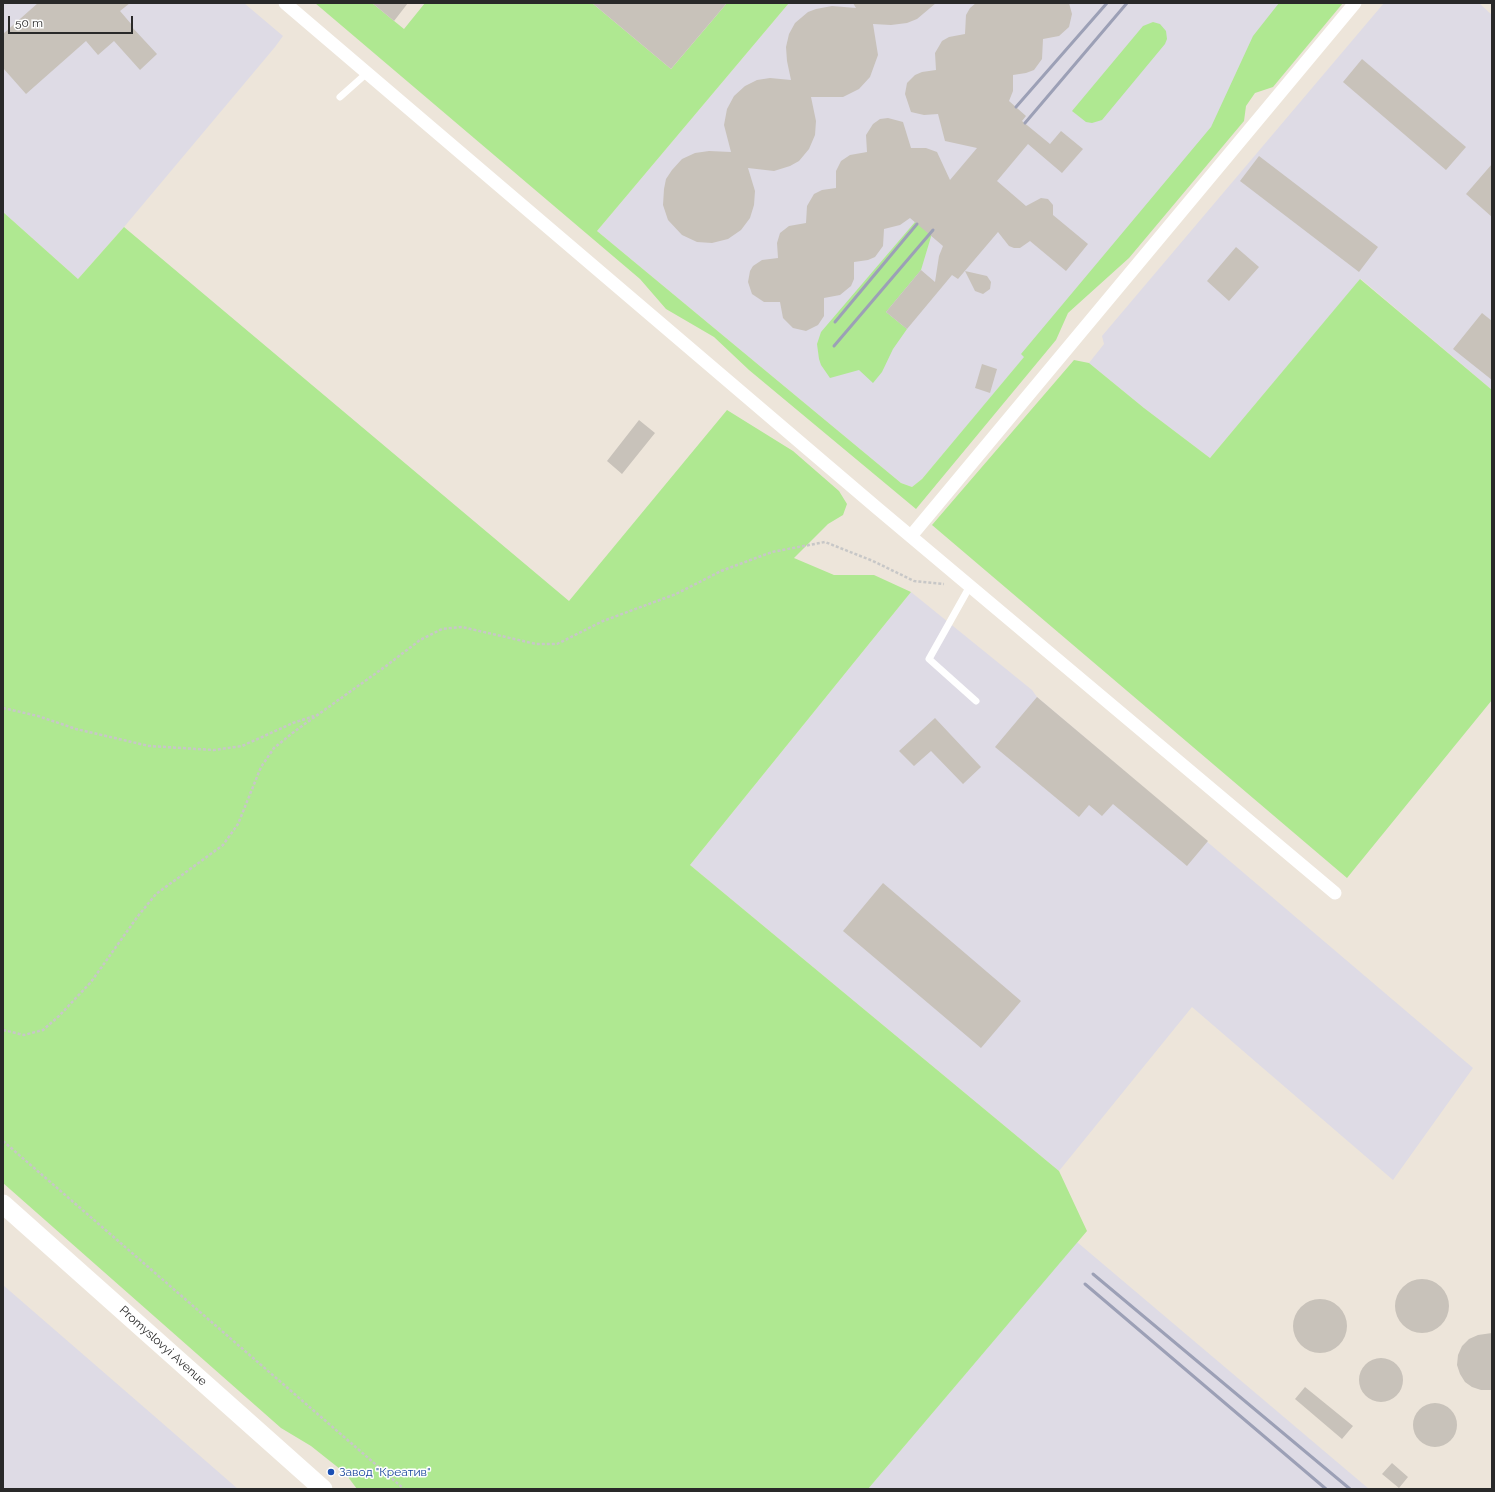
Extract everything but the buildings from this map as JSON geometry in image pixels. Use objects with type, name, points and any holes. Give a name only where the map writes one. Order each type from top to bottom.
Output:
[{"type":"street","points":[[285,3],[911,536],[1335,893]]},
{"type":"street","points":[[911,536],[1355,3]]},
{"type":"street","name":"Promyslovyi Avenue","points":[[3,1204],[323,1489]]},
{"type":"lane","points":[[340,97],[367,73]]},
{"type":"lane","points":[[970,586],[929,660],[976,700]]},
{"type":"path","points":[[3,1030],[24,1035],[43,1030],[59,1016],[91,982],[138,916],[156,894],[223,845],[238,824],[261,767],[274,748],[316,715],[386,666],[420,640],[442,629],[462,628],[536,644],[557,644],[603,621],[676,594],[721,571],[772,552],[825,542],[873,561],[914,581],[970,586]]},
{"type":"path","points":[[3,708],[38,716],[76,729],[149,746],[214,750],[242,746],[293,723],[316,715]]},
{"type":"path","points":[[3,1141],[404,1489]]},
{"type":"shaded area","points":[[3,3],[244,3],[283,36],[124,227],[78,279],[3,212]]},
{"type":"shaded area","points":[[789,3],[1323,3],[922,479],[912,487],[901,483],[597,231]]},
{"type":"shaded area","points":[[1384,3],[1479,3],[1492,15],[1492,390],[1361,279],[1210,458],[1144,408],[1089,363],[1104,344],[1102,336]]},
{"type":"shaded area","points":[[911,592],[1032,690],[1037,697],[1473,1068],[1393,1180],[1192,1007],[1059,1171],[690,865]]},
{"type":"shaded area","points":[[1077,1242],[1369,1489],[868,1489]]},
{"type":"shaded area","points":[[3,1285],[153,1415],[238,1489],[3,1489]]},
{"type":"green space","points":[[315,3],[372,3],[404,29],[425,3],[592,3],[671,69],[727,3],[789,3],[597,231],[901,483],[912,487],[922,479],[1024,357],[1021,354],[1211,127],[1253,36],[1279,3],[1343,3],[1273,87],[1255,93],[1246,106],[1244,121],[1129,258],[1068,313],[1056,340],[916,509],[749,370],[714,337],[666,309],[640,279]]},
{"type":"green space","points":[[1153,22],[1160,24],[1166,31],[1167,39],[1165,44],[1102,120],[1092,123],[1086,122],[1072,111],[1143,26]]},
{"type":"green space","points":[[3,212],[78,279],[124,227],[569,601],[727,410],[793,451],[839,491],[847,504],[843,515],[828,524],[794,558],[834,575],[874,575],[911,592],[690,865],[1059,1171],[1087,1231],[868,1489],[357,1489],[345,1473],[311,1446],[281,1428],[3,1183]]},
{"type":"green space","points":[[915,222],[933,230],[921,270],[886,312],[907,329],[893,349],[882,372],[873,383],[859,370],[830,378],[821,365],[819,359],[817,344],[821,332]]},
{"type":"green space","points":[[1360,279],[1492,390],[1492,700],[1347,878],[932,525],[1074,360],[1089,363],[1144,408],[1210,458]]},
{"type":"railway","points":[[1016,107],[1107,3]]},
{"type":"railway","points":[[1025,123],[1127,3]]},
{"type":"railway","points":[[835,322],[917,224]]},
{"type":"railway","points":[[834,346],[933,230]]},
{"type":"railway","points":[[1093,1274],[1350,1489]]},
{"type":"railway","points":[[1085,1284],[1326,1489]]},
{"type":"place","name":"Завод \"Креатив\"","points":[[331,1472]]}]
